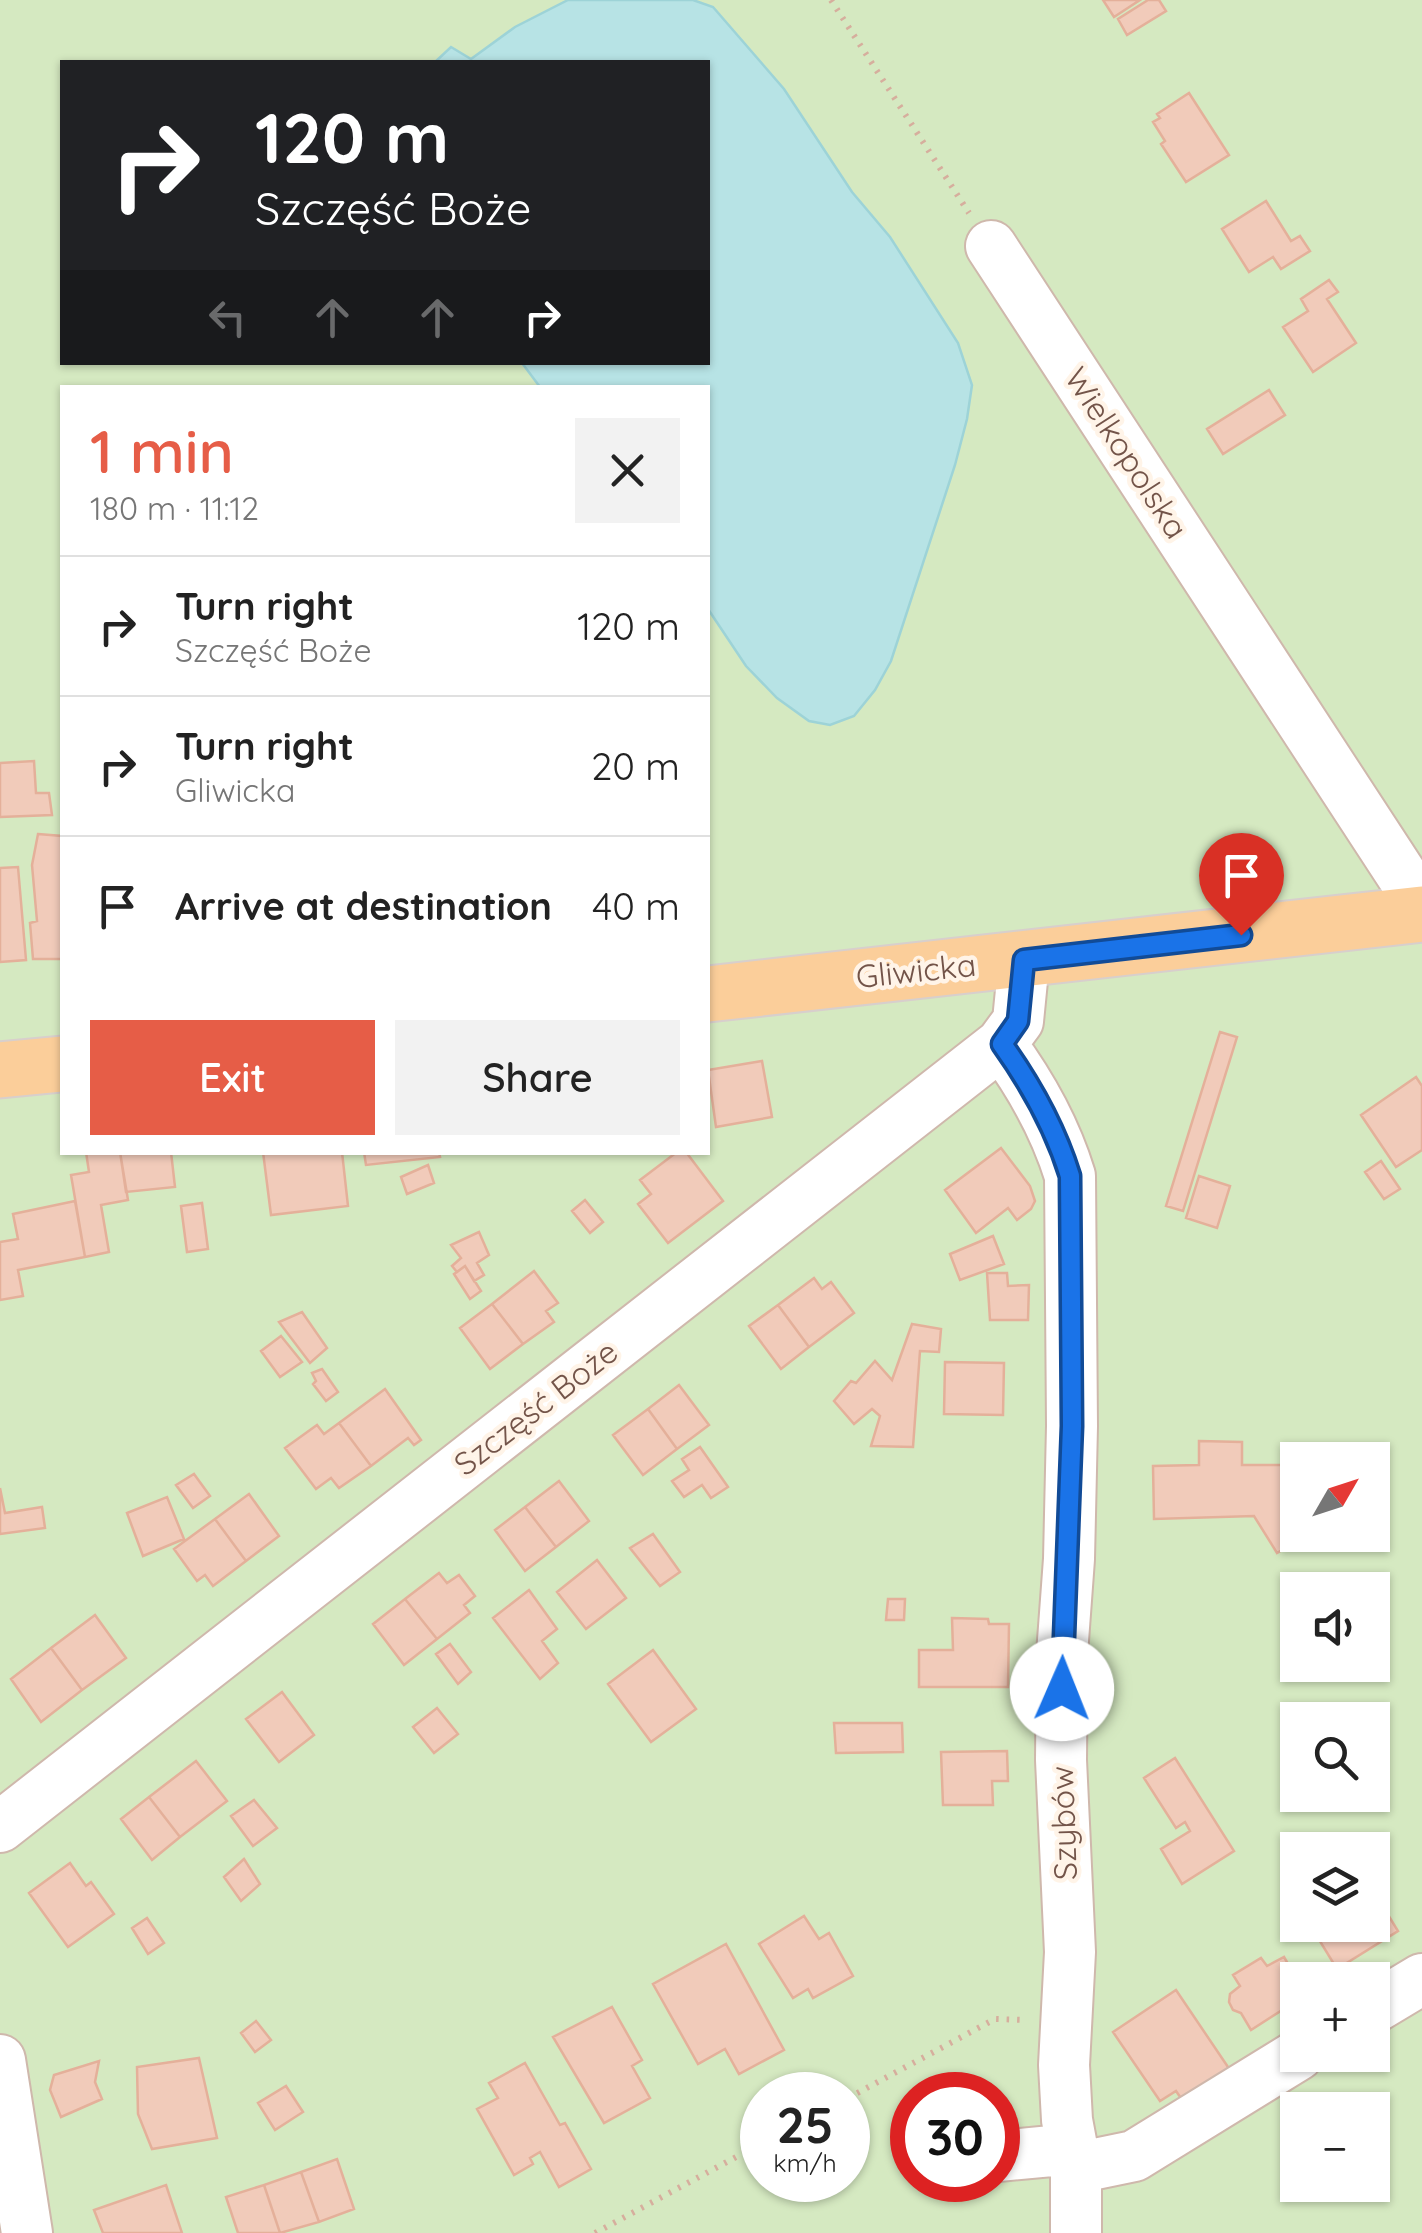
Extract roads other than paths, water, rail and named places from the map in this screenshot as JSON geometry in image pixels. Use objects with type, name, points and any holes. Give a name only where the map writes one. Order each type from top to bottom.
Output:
[{"type":"main road","name":"Gliwicka","points":[[710,994],[1422,914]]},
{"type":"main road","points":[[0,1070],[60,1064]]},
{"type":"street","name":"Wielkopolska","points":[[991,246],[1422,906]]},
{"type":"street","name":"Szczęść Boże","points":[[0,1827],[1002,1044],[1018,1021],[1024,960]]},
{"type":"street","name":"Szybów","points":[[1002,1044],[1043,1107],[1070,1176],[1072,1426],[1061,1742],[1070,1952],[1064,2064],[1074,2158],[1076,2233]]},
{"type":"street","points":[[1390,1998],[1422,1979]]},
{"type":"street","points":[[0,2060],[27,2233]]},
{"type":"street","points":[[1020,2157],[1134,2156],[1280,2066]]},
{"type":"water","points":[[568,0],[693,0],[713,7],[784,89],[852,192],[890,237],[958,343],[972,385],[955,465],[891,661],[854,716],[830,725],[809,721],[777,698],[746,666],[710,612],[710,385],[538,385],[524,365],[710,365],[710,60],[437,60],[451,47],[471,59],[515,27]]}]
